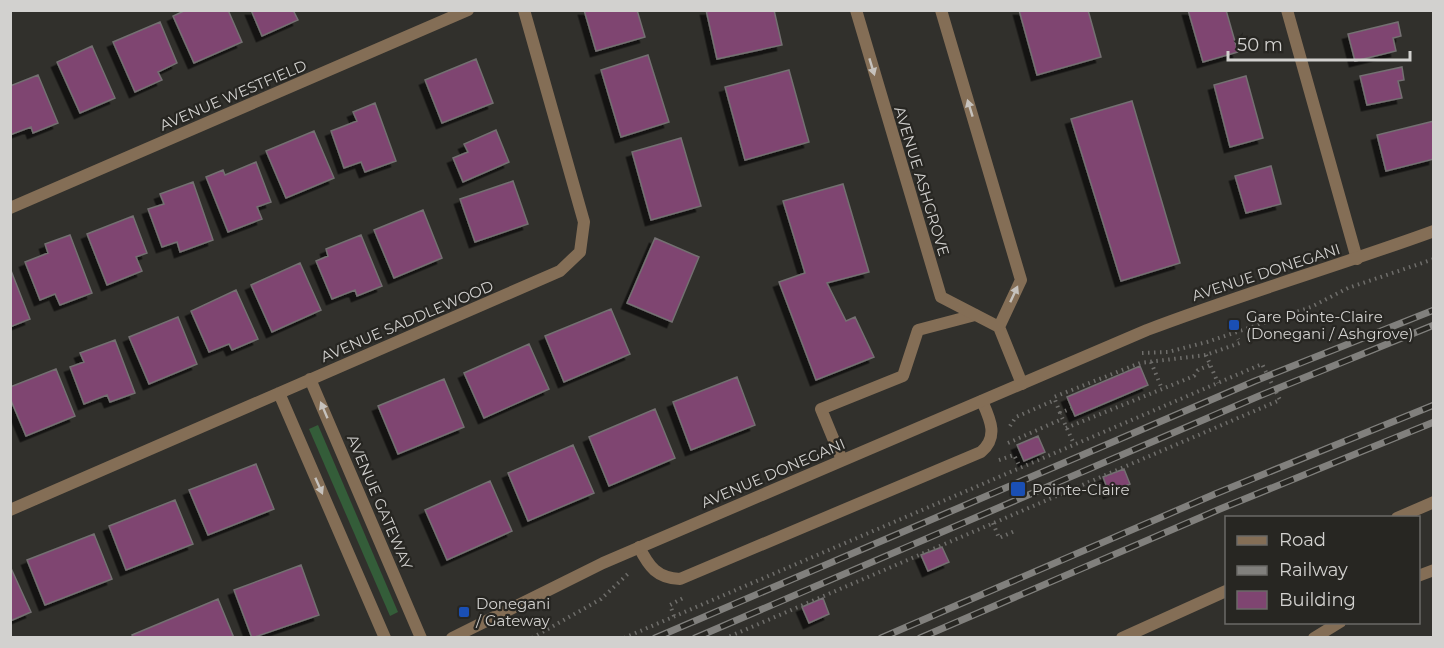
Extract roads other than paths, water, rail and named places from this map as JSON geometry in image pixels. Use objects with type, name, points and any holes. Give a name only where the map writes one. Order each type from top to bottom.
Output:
[{"type":"street","name":"AVENUE WESTFIELD","points":[[10,208],[468,10]]},
{"type":"street","name":"AVENUE SADDLEWOOD","points":[[10,510],[560,271],[580,252],[584,222],[524,10]]},
{"type":"street","name":"AVENUE ASHGROVE","points":[[856,10],[941,297],[999,327]]},
{"type":"street","points":[[941,10],[1021,280],[999,327],[1022,384]]},
{"type":"street","points":[[1287,10],[1357,259]]},
{"type":"street","name":"AVENUE DONEGANI","points":[[452,638],[565,580],[639,547],[1211,305],[1357,259],[1434,231]]},
{"type":"street","points":[[842,460],[821,409],[903,376],[918,330],[975,315]]},
{"type":"street","name":"AVENUE GATEWAY","points":[[310,379],[421,638]]},
{"type":"street","points":[[279,393],[385,638]]},
{"type":"street","points":[[639,547],[647,563],[657,573],[665,577],[680,579],[963,460],[981,452],[991,439],[991,425],[982,401]]},
{"type":"street","points":[[1402,516],[1434,502]]},
{"type":"street","points":[[1420,576],[1434,570]]},
{"type":"street","points":[[1122,638],[1225,592]]},
{"type":"street","points":[[1314,638],[1337,624]]},
{"type":"railway","points":[[655,638],[1255,381],[1434,310]]},
{"type":"railway","points":[[695,638],[1259,396],[1434,325]]},
{"type":"railway","points":[[881,638],[1215,494],[1434,405]]},
{"type":"railway","points":[[920,638],[1220,509],[1434,422]]},
{"type":"place","name":"Gare Pointe-Claire (Donegani / Ashgrove)","points":[[1234,325]]},
{"type":"place","name":"Pointe-Claire","points":[[1018,489]]},
{"type":"place","name":"Donegani / Gateway","points":[[464,612]]}]
